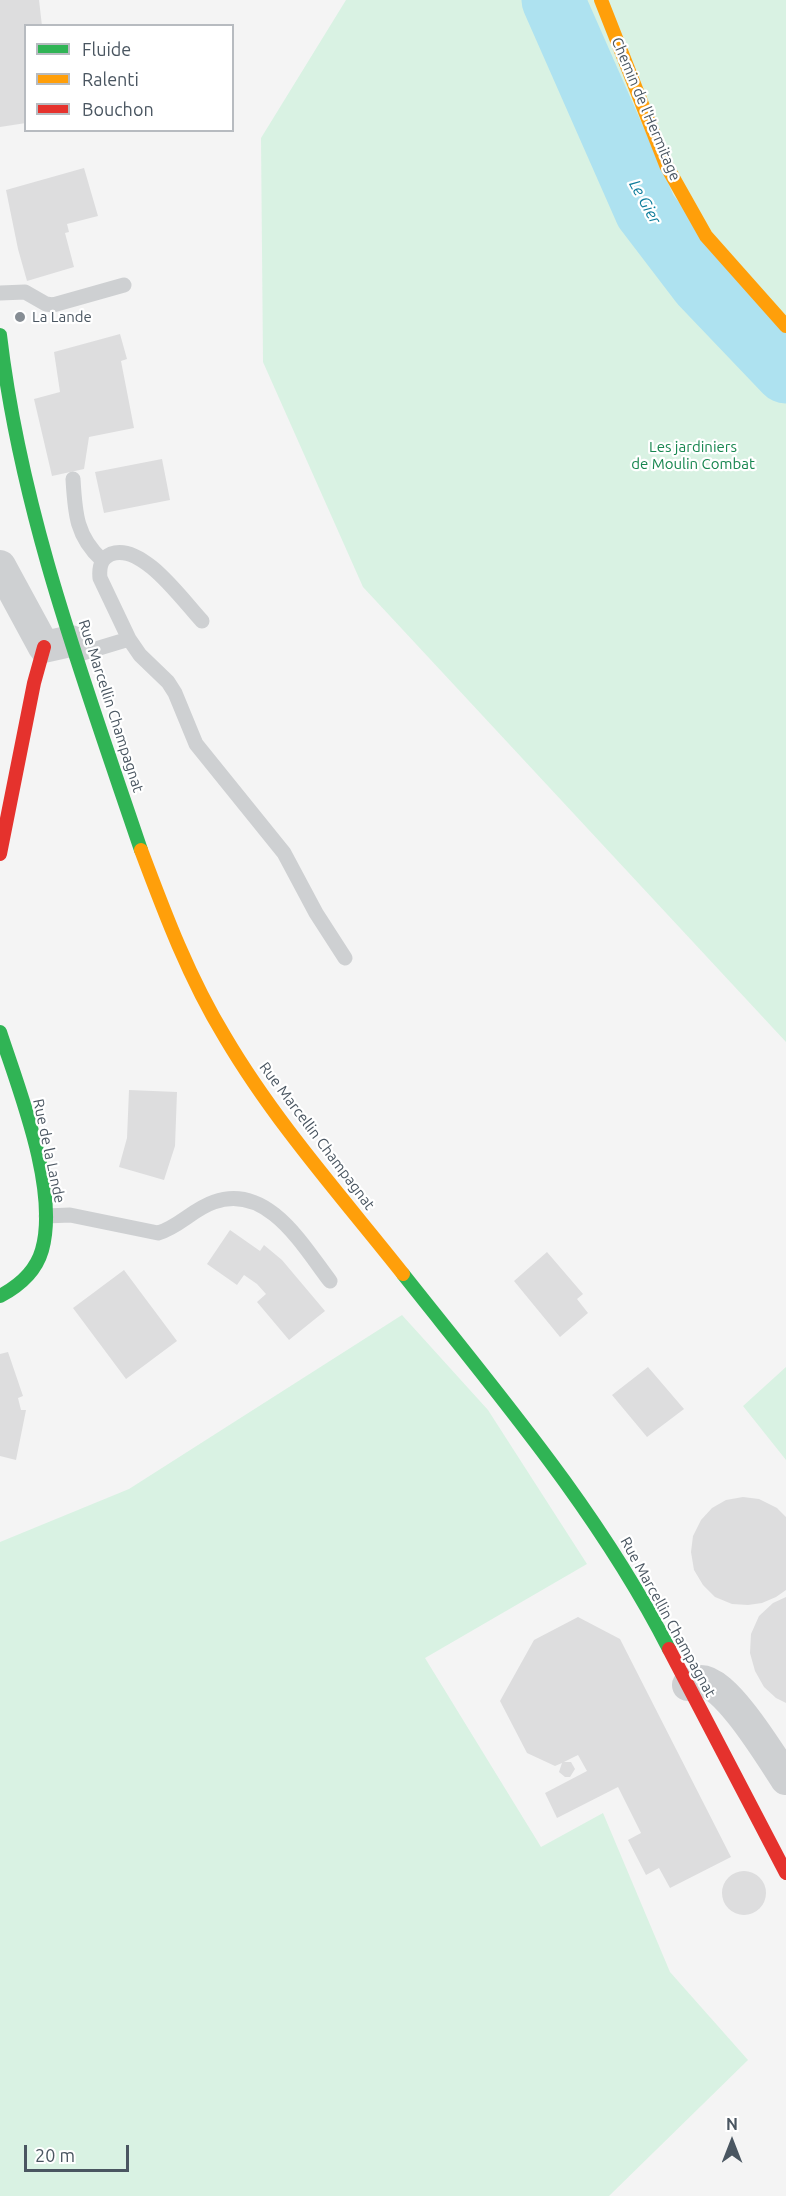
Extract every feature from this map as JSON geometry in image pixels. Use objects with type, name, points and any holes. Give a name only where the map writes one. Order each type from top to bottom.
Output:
[{"type":"main road","name":"Chemin de l'Hermitage","points":[[601,0],[666,165],[706,236],[786,326]]},
{"type":"main road","name":"Rue Marcellin Champagnat","points":[[0,335],[3,367],[26,486],[64,647],[171,931],[224,1036],[280,1119],[510,1410],[614,1551],[688,1685],[786,1873]]},
{"type":"main road","points":[[0,854],[34,683],[64,647]]},
{"type":"main road","name":"Rue de la Lande","points":[[0,1032],[33,1143],[46,1216],[43,1248],[34,1268],[18,1285],[0,1296]]},
{"type":"street","points":[[0,566],[64,647]]},
{"type":"street","points":[[688,1685],[702,1681],[721,1689],[750,1726],[786,1779]]},
{"type":"lane","points":[[0,293],[25,292],[46,304],[53,305],[124,285]]},
{"type":"lane","points":[[73,479],[79,525],[84,542],[102,560]]},
{"type":"lane","points":[[202,621],[144,560],[126,553],[108,555],[102,560],[99,568],[100,578],[129,639],[140,655],[168,682],[185,715],[196,744],[284,853],[316,914],[345,958]]},
{"type":"lane","points":[[64,647],[129,639]]},
{"type":"lane","points":[[46,1216],[70,1215],[158,1233],[214,1202],[229,1199],[246,1200],[262,1206],[281,1218],[330,1281]]},
{"type":"green space","name":"Les jardiniers de Moulin Combat","points":[[346,0],[786,0],[786,1042],[363,587],[263,362],[261,138]]},
{"type":"green space","points":[[402,1315],[488,1410],[587,1564],[425,1658],[541,1847],[603,1813],[670,1972],[748,2060],[609,2196],[0,2196],[0,1542],[129,1489]]},
{"type":"green space","points":[[786,1367],[786,1460],[743,1406]]},
{"type":"building","points":[[0,0],[39,0],[42,24],[24,24],[24,123],[0,127]]},
{"type":"building","points":[[84,168],[98,216],[67,224],[69,232],[65,233],[74,267],[27,281],[6,190]]},
{"type":"building","points":[[120,334],[127,359],[121,361],[134,428],[89,437],[84,469],[52,476],[34,399],[60,392],[54,352]]},
{"type":"building","points":[[162,459],[170,500],[104,513],[95,472]]},
{"type":"building","points":[[129,1090],[177,1092],[175,1146],[164,1180],[119,1167],[127,1138]]},
{"type":"building","points":[[230,1230],[260,1251],[264,1245],[282,1260],[325,1311],[289,1340],[257,1302],[266,1294],[257,1284],[244,1275],[237,1285],[207,1264]]},
{"type":"building","points":[[547,1252],[583,1294],[577,1299],[588,1313],[560,1337],[514,1281]]},
{"type":"building","points":[[124,1270],[177,1341],[126,1379],[73,1308]]},
{"type":"building","points":[[8,1352],[23,1396],[18,1398],[21,1410],[26,1410],[16,1460],[0,1456],[0,1354]]},
{"type":"building","points":[[648,1367],[684,1409],[647,1437],[612,1395]]},
{"type":"building","points":[[743,1497],[759,1499],[777,1508],[786,1517],[786,1590],[762,1603],[748,1605],[732,1604],[715,1597],[703,1585],[694,1570],[691,1552],[693,1536],[701,1520],[712,1508],[726,1500]]},
{"type":"building","points":[[786,1597],[786,1703],[776,1698],[764,1687],[755,1671],[750,1653],[751,1634],[759,1616],[773,1603]]},
{"type":"building","points":[[578,1617],[620,1639],[731,1857],[670,1888],[659,1868],[646,1875],[628,1840],[641,1833],[618,1787],[557,1818],[545,1793],[587,1771],[578,1755],[564,1762],[571,1762],[575,1769],[570,1777],[565,1777],[559,1772],[562,1763],[555,1766],[527,1753],[500,1701],[534,1640]]},
{"type":"building","points":[[744,1871],[759,1878],[766,1893],[759,1908],[744,1915],[729,1908],[722,1893],[729,1878]]},
{"type":"waterway","name":"Le Gier","points":[[553,0],[646,211],[701,283],[786,372]]},
{"type":"traffic: fast","points":[[0,335],[23,467],[39,532],[77,660],[141,850]]},
{"type":"traffic: fast","points":[[0,1032],[34,1140],[41,1170],[46,1226],[42,1250],[36,1265],[20,1283],[0,1296]]},
{"type":"traffic: fast","points":[[403,1274],[510,1409],[579,1502],[611,1549],[669,1649]]},
{"type":"traffic: slow","points":[[601,0],[666,165],[706,236],[786,326]]},
{"type":"traffic: slow","points":[[141,850],[189,969],[225,1037],[287,1129],[403,1274]]},
{"type":"traffic: jam","points":[[0,854],[34,683],[44,647]]},
{"type":"traffic: jam","points":[[669,1649],[786,1873]]},
{"type":"place","name":"La Lande","points":[[20,317]]}]
